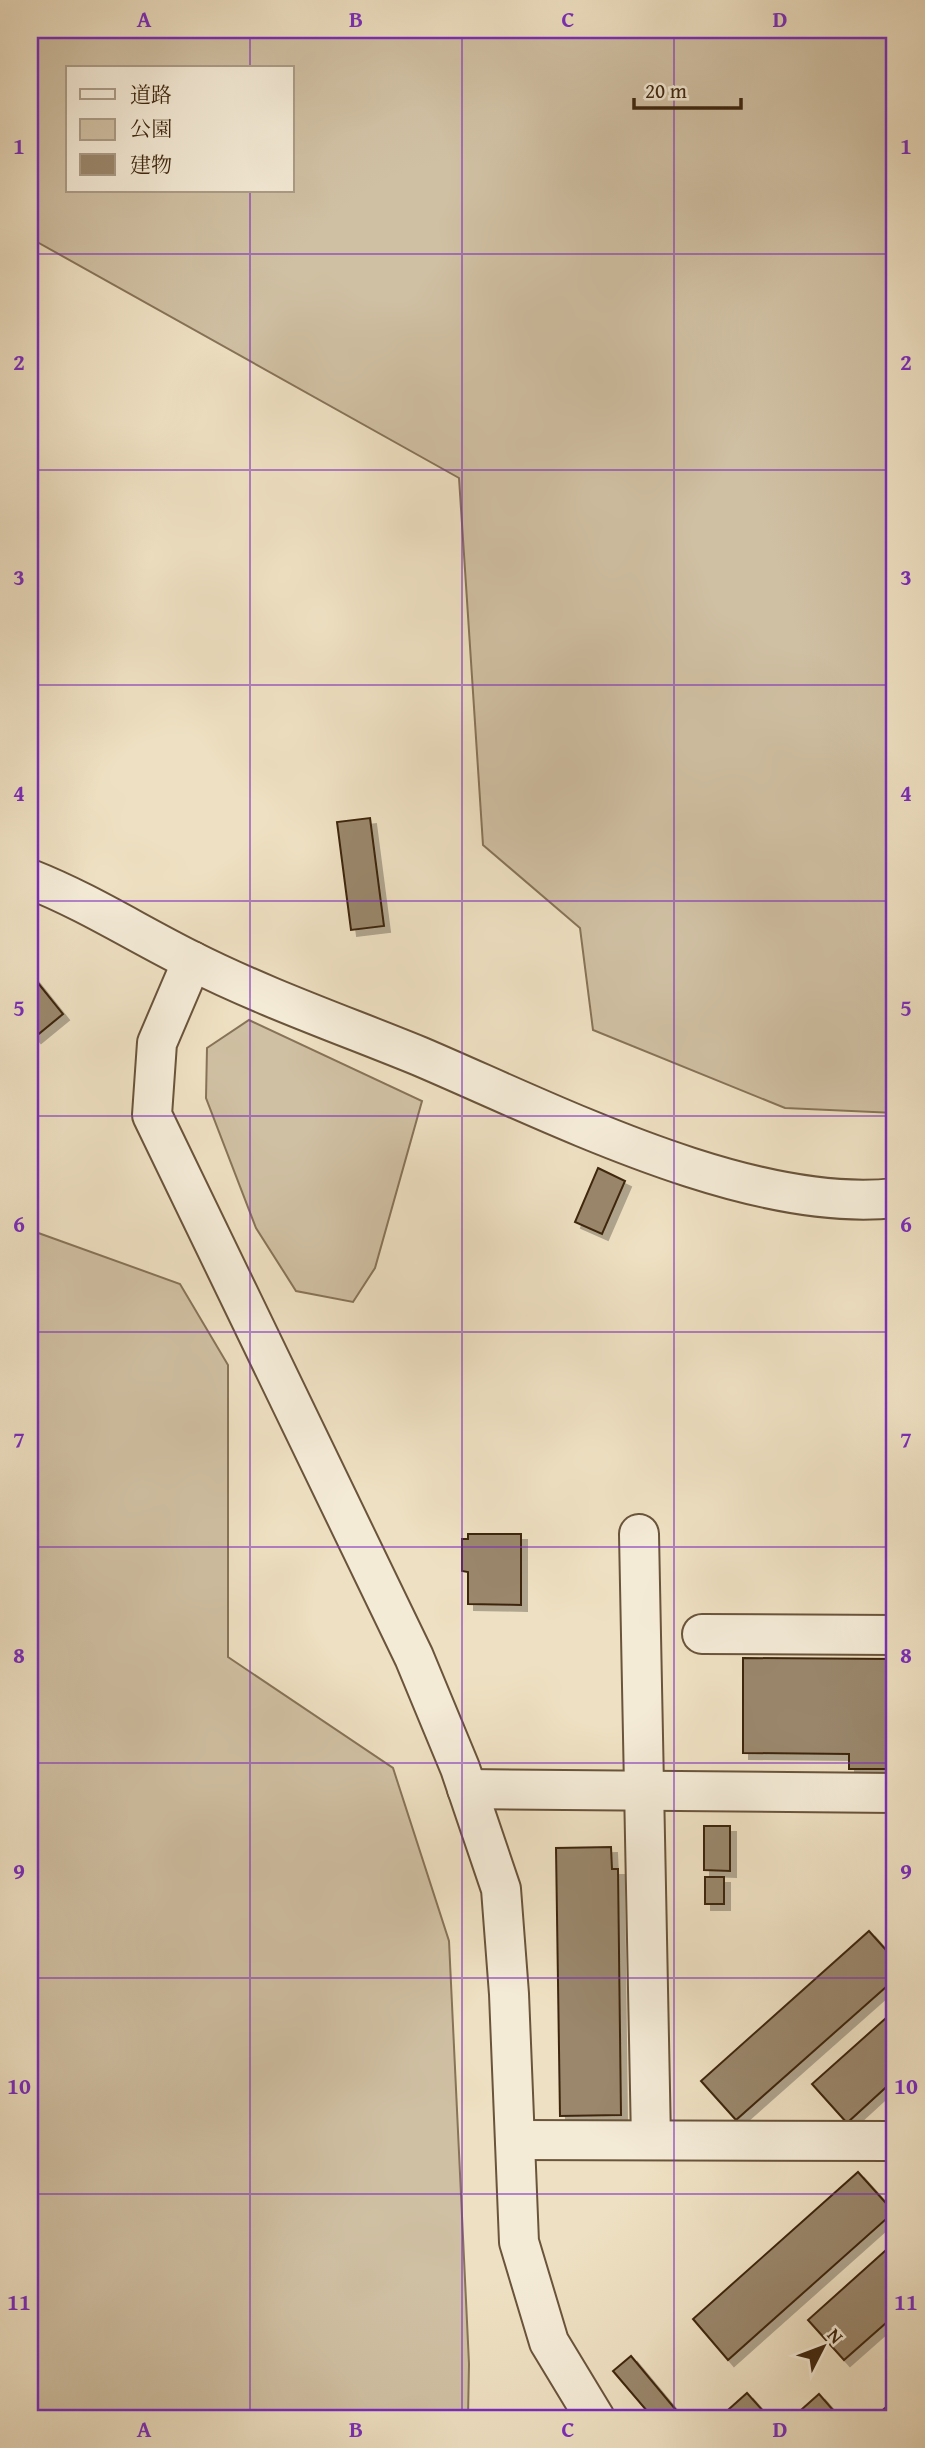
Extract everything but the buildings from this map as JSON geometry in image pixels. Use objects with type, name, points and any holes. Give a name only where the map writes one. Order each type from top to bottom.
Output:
[{"type":"street","points":[[30,879],[64,892],[192,961],[619,1141],[716,1175],[791,1193],[878,1200],[895,1198]]},
{"type":"street","points":[[192,961],[157,1042],[152,1115],[414,1657],[467,1789],[501,1889],[519,2242],[549,2342],[595,2418]]},
{"type":"street","points":[[639,1534],[652,2140]]},
{"type":"street","points":[[702,1634],[895,1635]]},
{"type":"street","points":[[467,1789],[644,1788],[895,1793]]},
{"type":"street","points":[[515,2140],[895,2141]]},
{"type":"green space","points":[[30,30],[895,30],[895,1113],[785,1108],[593,1030],[580,928],[483,845],[459,478],[30,238]]},
{"type":"green space","points":[[249,1020],[422,1101],[375,1268],[353,1302],[296,1291],[256,1228],[206,1098],[207,1048]]},
{"type":"green space","points":[[30,1230],[180,1284],[228,1365],[228,1657],[393,1768],[449,1941],[469,2364],[468,2418],[30,2418]]}]
